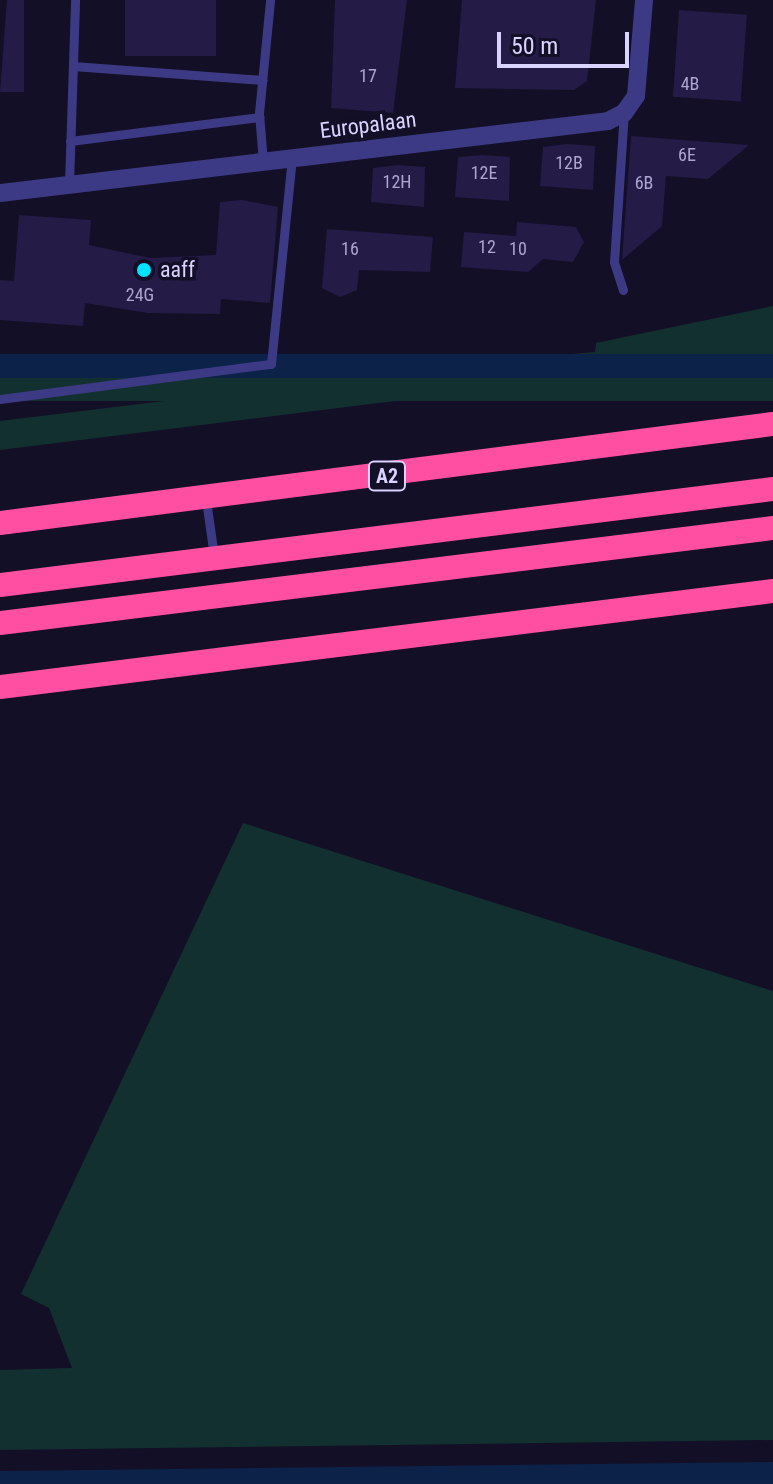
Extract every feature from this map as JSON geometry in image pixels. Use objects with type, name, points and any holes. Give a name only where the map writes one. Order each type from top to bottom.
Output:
[{"type":"highway","name":"A2","points":[[0,523],[206,500],[773,424]]},
{"type":"highway","points":[[0,585],[773,489]]},
{"type":"highway","points":[[0,623],[773,528]]},
{"type":"highway","points":[[0,687],[773,591]]},
{"type":"street","points":[[624,113],[636,96],[644,0]]},
{"type":"street","name":"Europalaan","points":[[0,193],[608,121],[624,113]]},
{"type":"lane","points":[[69,185],[75,0]]},
{"type":"lane","points":[[263,162],[259,117],[270,0]]},
{"type":"lane","points":[[73,66],[262,80]]},
{"type":"lane","points":[[623,290],[614,262],[624,113]]},
{"type":"lane","points":[[70,141],[259,117]]},
{"type":"lane","points":[[0,399],[271,364],[292,158]]},
{"type":"lane","points":[[206,500],[214,558]]},
{"type":"green space","points":[[773,306],[773,354],[0,450],[0,421],[279,387],[280,379],[595,352],[596,343]]},
{"type":"green space","points":[[0,378],[773,378],[773,401],[0,401]]},
{"type":"green space","points":[[243,823],[773,991],[773,1440],[0,1450],[0,1370],[72,1368],[49,1308],[21,1294]]},
{"type":"water","points":[[0,354],[773,354],[773,378],[0,378]]},
{"type":"water","points":[[773,1462],[773,1484],[0,1484],[0,1471]]},
{"type":"building","points":[[7,0],[24,0],[24,92],[0,92]]},
{"type":"building","points":[[125,0],[216,0],[216,56],[125,56]]},
{"type":"building","points":[[335,0],[407,0],[393,113],[331,108]]},
{"type":"building","points":[[462,0],[596,0],[587,81],[574,90],[455,88]]},
{"type":"building","points":[[679,10],[747,15],[741,102],[673,97]]},
{"type":"building","points":[[631,136],[749,145],[708,179],[666,176],[662,226],[622,260]]},
{"type":"building","points":[[567,144],[595,146],[593,190],[540,186],[543,147]]},
{"type":"building","points":[[458,157],[510,157],[509,201],[455,197]]},
{"type":"building","points":[[397,165],[425,167],[424,207],[371,202],[373,168]]},
{"type":"building","points":[[242,200],[278,207],[270,303],[221,299],[220,314],[148,313],[85,303],[83,326],[0,320],[0,280],[14,281],[19,215],[91,220],[89,245],[150,258],[216,255],[220,202]]},
{"type":"building","points":[[517,222],[576,227],[584,242],[573,262],[543,259],[528,272],[461,267],[464,232],[516,236]]},
{"type":"building","points":[[327,229],[433,237],[430,272],[359,270],[357,290],[340,297],[322,288]]},
{"type":"place","name":"aaff","points":[[144,270]]}]
